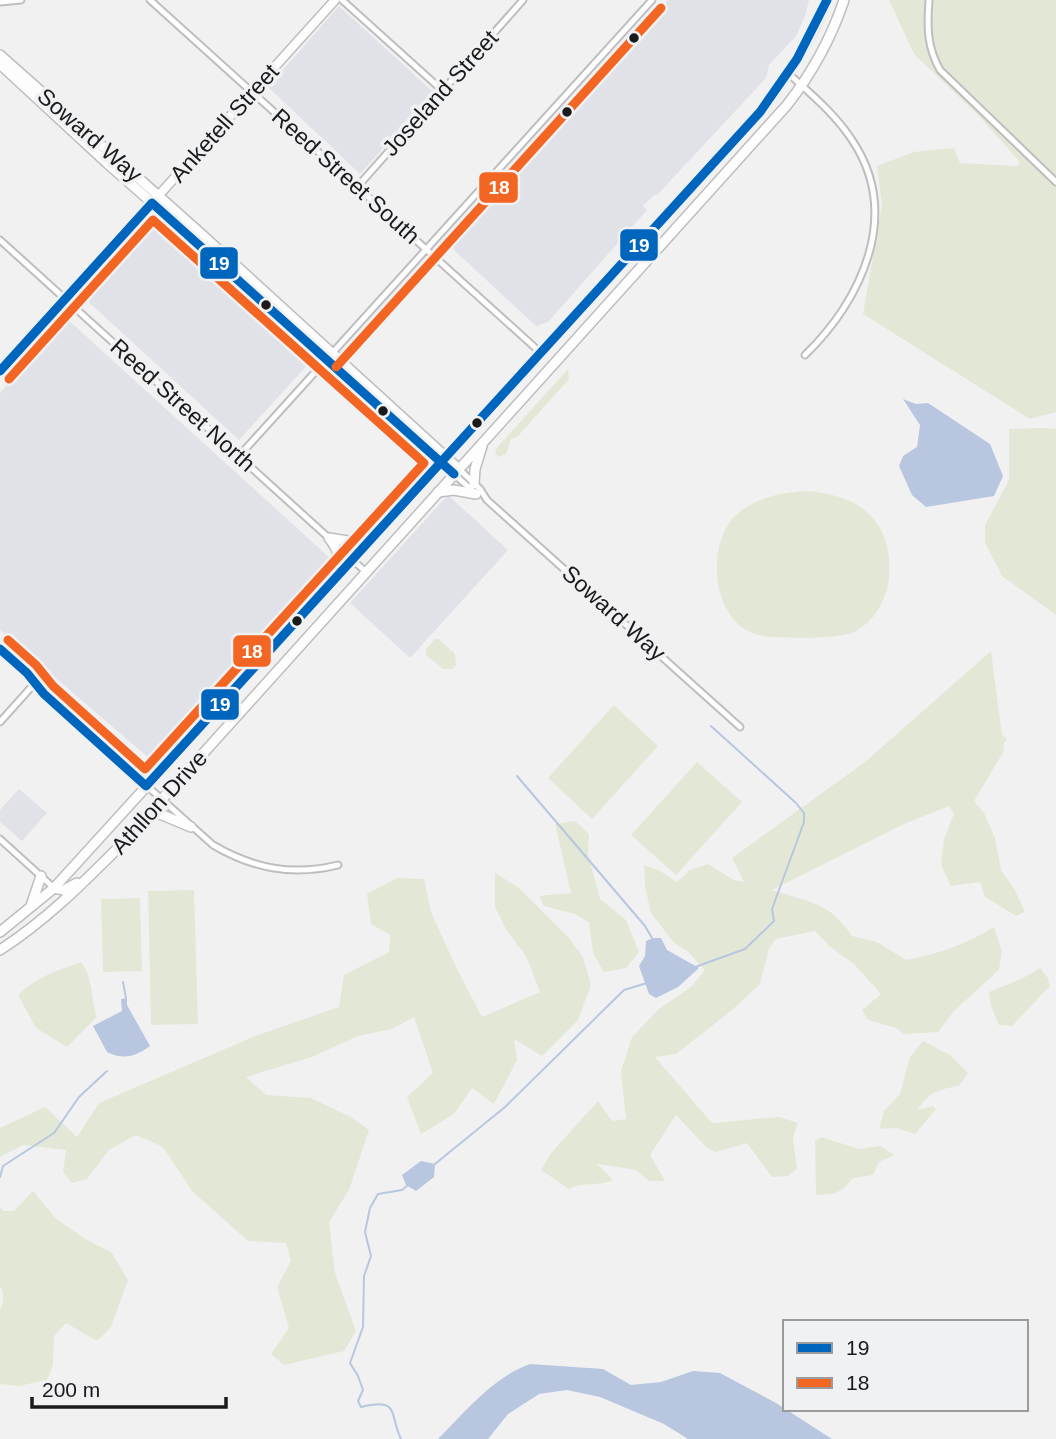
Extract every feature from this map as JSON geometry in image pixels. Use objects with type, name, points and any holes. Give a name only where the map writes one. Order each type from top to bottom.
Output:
[{"type":"main road","name":"Athllon Drive","points":[[0,932],[54,888],[760,112],[789,74],[812,36],[827,0]]},
{"type":"main road","name":"Athllon Drive","points":[[0,950],[44,918],[102,864],[787,105],[802,86],[828,41],[844,0]]},
{"type":"main road","name":"Soward Way","points":[[0,55],[456,472]]},
{"type":"main road","name":"Soward Way","points":[[0,64],[155,199]]},
{"type":"main road","points":[[541,353],[556,354],[584,331]]},
{"type":"main road","points":[[536,383],[547,367],[546,359],[541,353]]},
{"type":"main road","points":[[474,484],[475,469],[484,441]]},
{"type":"main road","points":[[438,492],[454,490],[476,494]]},
{"type":"main road","points":[[329,538],[367,544]]},
{"type":"main road","points":[[326,589],[339,560],[338,549],[329,538]]},
{"type":"main road","points":[[146,816],[160,814],[191,827]]},
{"type":"main road","points":[[54,888],[69,889],[102,864]]},
{"type":"main road","points":[[28,911],[41,876]]},
{"type":"main road","points":[[44,918],[56,903],[54,888]]},
{"type":"street","points":[[0,2],[21,0]]},
{"type":"street","name":"Reed Street South","points":[[150,0],[159,3],[252,92],[541,353]]},
{"type":"street","name":"Anketell Street","points":[[1,370],[335,0]]},
{"type":"street","points":[[342,0],[443,91]]},
{"type":"street","name":"Joseland Street","points":[[358,186],[523,0]]},
{"type":"street","points":[[239,456],[652,0]]},
{"type":"street","points":[[929,0],[929,44],[940,71],[1056,182]]},
{"type":"street","points":[[789,74],[824,106],[856,145],[870,181],[875,221],[872,245],[860,282],[831,328],[805,355]]},
{"type":"street","name":"Reed Street North","points":[[0,240],[366,572]]},
{"type":"street","name":"Soward Way","points":[[456,472],[474,484],[487,499],[740,727]]},
{"type":"street","name":"Soward Way","points":[[456,472],[476,494],[487,499]]},
{"type":"street","points":[[0,722],[35,683],[213,845],[236,858],[268,869],[297,872],[338,865]]},
{"type":"street","points":[[0,839],[54,888]]},
{"type":"shaded area","points":[[668,0],[809,0],[796,36],[769,65],[766,78],[658,194],[643,206],[647,210],[548,322],[536,326],[454,250],[452,242]]},
{"type":"shaded area","points":[[339,6],[433,92],[360,174],[268,87]]},
{"type":"shaded area","points":[[153,217],[311,361],[239,440],[82,296]]},
{"type":"shaded area","points":[[65,317],[330,558],[150,759],[0,630],[0,393]]},
{"type":"shaded area","points":[[448,495],[508,550],[410,658],[350,603]]},
{"type":"shaded area","points":[[19,789],[47,813],[22,841],[0,822],[0,810]]},
{"type":"green space","points":[[889,0],[1056,0],[1056,412],[1030,419],[863,314],[882,204],[877,166],[914,152],[954,148],[960,163],[1017,166],[1020,162],[978,115],[914,54]]},
{"type":"green space","points":[[568,369],[569,379],[518,436],[511,439],[506,454],[497,457],[495,450]]},
{"type":"green space","points":[[1009,429],[1056,429],[1056,615],[1002,576],[985,543],[985,525],[1009,480]]},
{"type":"green space","points":[[808,491],[848,500],[868,513],[879,526],[886,541],[889,576],[879,609],[868,622],[846,634],[782,638],[763,636],[746,630],[733,619],[718,586],[719,548],[725,531],[734,517],[750,505],[778,495]]},
{"type":"green space","points":[[435,639],[439,639],[455,654],[456,665],[452,669],[443,669],[426,655],[426,649]]},
{"type":"green space","points":[[991,651],[1002,735],[1007,738],[1003,745],[1004,751],[974,801],[984,813],[995,838],[1001,870],[1015,890],[1025,912],[1016,916],[985,897],[980,882],[951,886],[941,865],[944,839],[954,814],[949,806],[904,824],[772,890],[817,904],[835,916],[852,936],[877,942],[906,960],[952,948],[994,927],[1002,951],[999,970],[954,1011],[938,1032],[904,1034],[896,1028],[868,1020],[862,1010],[881,994],[854,964],[829,946],[815,931],[776,939],[769,948],[760,984],[731,1011],[676,1054],[655,1057],[712,1123],[779,1117],[798,1123],[793,1137],[797,1169],[788,1176],[772,1177],[747,1143],[716,1152],[707,1148],[676,1115],[650,1155],[665,1181],[649,1181],[636,1170],[597,1164],[613,1180],[569,1189],[541,1170],[551,1153],[598,1101],[612,1121],[626,1119],[621,1071],[632,1037],[659,1009],[691,987],[705,970],[686,950],[674,943],[651,913],[645,887],[644,865],[677,882],[690,870],[708,864],[734,880],[744,882],[732,858],[865,762]]},
{"type":"green space","points":[[614,705],[658,746],[592,819],[548,778]]},
{"type":"green space","points":[[697,762],[742,802],[676,875],[631,835]]},
{"type":"green space","points":[[575,821],[589,834],[588,854],[600,899],[626,920],[639,952],[626,968],[604,972],[593,953],[589,922],[575,914],[544,906],[539,896],[571,893],[555,824]]},
{"type":"green space","points":[[495,873],[518,887],[568,937],[583,957],[591,985],[578,1020],[542,1056],[514,1039],[517,1060],[494,1104],[472,1088],[454,1114],[421,1134],[407,1097],[433,1073],[414,1017],[392,1029],[358,1036],[312,1057],[246,1077],[266,1095],[311,1098],[351,1117],[369,1130],[349,1190],[329,1222],[335,1273],[356,1331],[344,1351],[284,1365],[271,1354],[289,1328],[277,1287],[291,1261],[286,1243],[248,1241],[192,1191],[163,1147],[136,1135],[109,1150],[87,1179],[72,1183],[63,1172],[66,1150],[23,1145],[0,1157],[0,1128],[45,1107],[77,1137],[99,1103],[258,1035],[339,1007],[344,975],[389,952],[390,935],[371,924],[367,894],[397,878],[424,879],[431,912],[482,1017],[540,992],[526,956],[507,931],[495,907]]},
{"type":"green space","points":[[194,890],[198,1024],[151,1025],[148,891]]},
{"type":"green space","points":[[140,898],[142,971],[103,972],[101,899]]},
{"type":"green space","points":[[81,962],[90,982],[97,1017],[67,1047],[36,1028],[18,995],[40,979]]},
{"type":"green space","points":[[1040,968],[1048,978],[1050,986],[1012,1026],[999,1025],[991,1006],[989,992]]},
{"type":"green space","points":[[923,1041],[950,1055],[968,1073],[959,1086],[940,1090],[926,1099],[918,1110],[933,1106],[936,1109],[915,1134],[897,1128],[879,1129],[884,1111],[900,1094],[910,1057]]},
{"type":"green space","points":[[821,1137],[859,1149],[880,1146],[895,1155],[879,1162],[873,1175],[853,1178],[843,1189],[833,1194],[816,1195],[815,1141]]},
{"type":"green space","points":[[33,1191],[56,1219],[111,1252],[128,1280],[111,1327],[97,1341],[66,1323],[54,1336],[53,1365],[47,1380],[19,1386],[0,1384],[0,1309],[3,1298],[0,1286],[0,1207],[4,1211],[14,1211]]},
{"type":"water","points":[[903,399],[916,404],[928,403],[990,444],[1003,476],[994,496],[926,507],[912,495],[899,466],[903,456],[917,447],[920,425]]},
{"type":"water","points":[[661,938],[667,950],[699,968],[678,987],[656,998],[649,994],[639,966],[645,956],[646,941]]},
{"type":"water","points":[[127,998],[127,1005],[150,1046],[139,1053],[124,1057],[107,1052],[93,1026],[122,1011],[121,999]]},
{"type":"water","points":[[421,1161],[435,1164],[434,1177],[416,1191],[406,1185],[402,1175]]},
{"type":"water","points":[[530,1364],[603,1369],[631,1385],[661,1382],[693,1371],[720,1373],[776,1403],[783,1408],[783,1411],[788,1411],[832,1439],[688,1439],[664,1424],[600,1397],[567,1390],[539,1394],[508,1414],[488,1439],[438,1439],[492,1386]]},
{"type":"waterway","points":[[695,967],[745,949],[774,921],[772,909],[804,822],[804,813],[796,803],[711,726]]},
{"type":"waterway","points":[[517,776],[645,926],[652,938]]},
{"type":"waterway","points":[[123,982],[126,998]]},
{"type":"waterway","points":[[435,1164],[505,1107],[624,990],[647,983]]},
{"type":"waterway","points":[[0,1177],[3,1166],[54,1133],[79,1097],[107,1071]]},
{"type":"waterway","points":[[401,1439],[388,1406],[373,1404],[361,1407],[358,1401],[363,1390],[350,1363],[363,1327],[364,1276],[371,1256],[365,1232],[370,1208],[378,1194],[402,1190],[408,1185]]},
{"type":"transit line","name":"19","points":[[0,649],[27,673],[44,694],[146,786],[760,112],[797,59],[827,0]]},
{"type":"transit line","name":"18","points":[[336,367],[661,8]]},
{"type":"transit line","name":"19","points":[[0,371],[152,203],[454,474]]},
{"type":"transit line","name":"18","points":[[8,640],[36,665],[53,686],[145,769],[424,463],[153,220],[9,379]]}]
